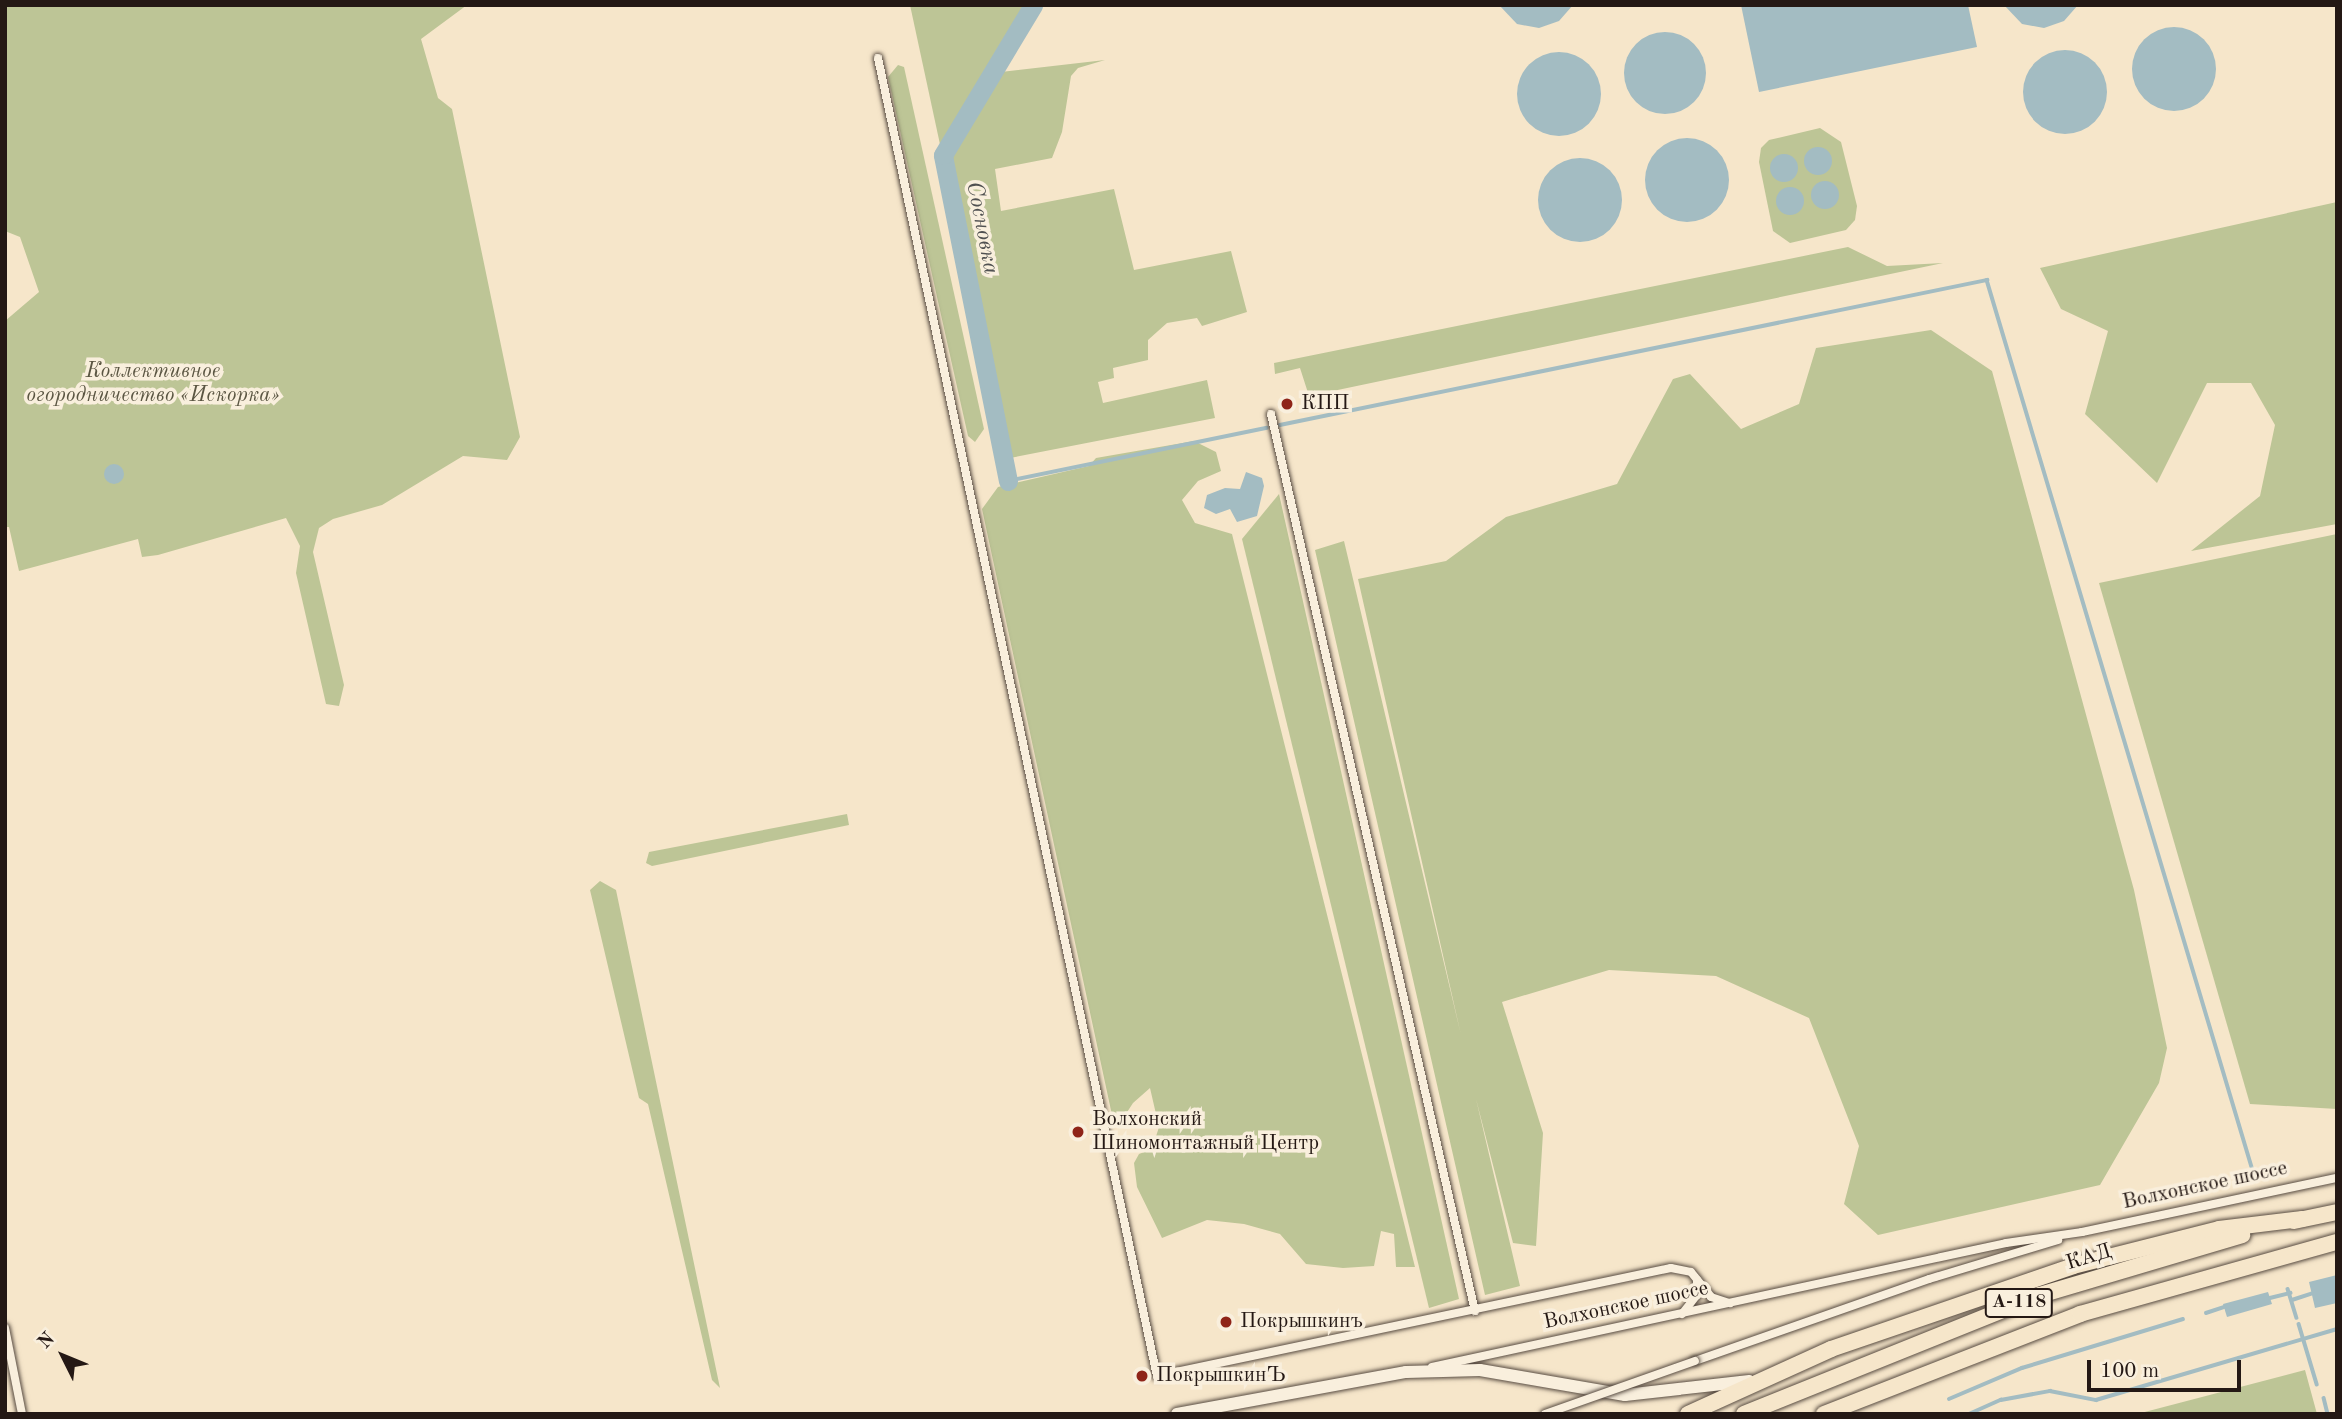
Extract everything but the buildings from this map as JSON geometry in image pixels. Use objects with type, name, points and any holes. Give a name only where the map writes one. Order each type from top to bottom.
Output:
[{"type":"highway","name":"КАД","points":[[1744,1414],[2040,1295],[2302,1219],[2337,1212]]},
{"type":"highway","points":[[1688,1414],[1766,1378],[1919,1316],[2073,1266],[2219,1229],[2302,1219]]},
{"type":"highway","name":"А-118","points":[[1824,1414],[2080,1314],[2337,1242]]},
{"type":"main road","points":[[1406,1372],[1480,1370],[1625,1395],[1699,1390],[1766,1378]]},
{"type":"main road","name":"Волхонское шоссе","points":[[1177,1414],[1406,1372]]},
{"type":"street","points":[[878,58],[1157,1376],[1671,1268],[1681,1267],[1716,1301],[1730,1303]]},
{"type":"street","points":[[1271,414],[1475,1311]]},
{"type":"street","name":"Волхонское шоссе","points":[[1406,1372],[2006,1243],[2082,1232],[2337,1178]]},
{"type":"street","name":"Волхонское шоссе","points":[[1545,1414],[1929,1279],[2082,1232]]},
{"type":"street","points":[[1682,1314],[1697,1295],[1697,1280]]},
{"type":"street","points":[[5,1328],[22,1414]]},
{"type":"green space","name":"Коллективное огородничество «Искорка»","points":[[5,5],[467,5],[421,39],[438,98],[452,109],[520,437],[507,460],[463,456],[382,505],[333,519],[319,528],[313,552],[344,685],[339,706],[326,704],[296,573],[300,546],[286,518],[158,555],[142,557],[138,539],[19,571],[9,527],[5,527],[5,321],[39,292],[20,237],[5,231]]},
{"type":"green space","points":[[910,5],[1025,5],[941,149]]},
{"type":"green space","points":[[1105,60],[1078,68],[1071,76],[1062,132],[1052,158],[995,169],[1001,211],[1114,189],[1134,270],[1231,251],[1247,312],[1202,326],[1197,318],[1167,323],[1148,340],[1148,360],[1113,368],[1114,378],[1098,382],[1103,403],[1207,380],[1215,418],[1010,458],[948,162],[1001,72]]},
{"type":"green space","points":[[898,65],[904,67],[984,429],[975,442],[968,436],[888,77]]},
{"type":"green space","points":[[1820,128],[1841,142],[1857,206],[1855,220],[1846,230],[1790,243],[1773,231],[1759,162],[1761,148],[1769,140]]},
{"type":"green space","points":[[2337,202],[2337,524],[2191,551],[2260,496],[2275,425],[2251,383],[2207,383],[2157,483],[2085,414],[2108,331],[2061,309],[2040,268]]},
{"type":"green space","points":[[1848,247],[1887,266],[1943,263],[1309,396],[1300,368],[1275,374],[1274,363]]},
{"type":"green space","points":[[1931,330],[1992,371],[2134,890],[2167,1048],[2159,1083],[2100,1185],[1878,1235],[1844,1204],[1859,1146],[1809,1018],[1716,976],[1609,970],[1502,1002],[1543,1133],[1536,1246],[1513,1243],[1476,1099],[1520,1286],[1485,1295],[1315,550],[1344,541],[1461,1035],[1358,579],[1446,561],[1506,517],[1617,484],[1673,379],[1690,374],[1741,429],[1799,404],[1816,348]]},
{"type":"green space","points":[[1194,441],[1216,452],[1221,471],[1198,481],[1182,500],[1195,523],[1232,534],[1415,1267],[1396,1267],[1394,1234],[1381,1231],[1374,1266],[1343,1268],[1306,1264],[1280,1234],[1244,1224],[1207,1220],[1162,1238],[1137,1187],[1134,1163],[1139,1154],[1152,1149],[1159,1127],[1150,1088],[1133,1103],[1120,1123],[1112,1115],[982,509],[998,487],[1089,466],[1096,458]]},
{"type":"green space","points":[[1279,494],[1459,1299],[1429,1308],[1242,539]]},
{"type":"green space","points":[[2337,534],[2337,1109],[2250,1104],[2099,583]]},
{"type":"green space","points":[[847,814],[849,825],[652,866],[646,863],[649,852]]},
{"type":"green space","points":[[600,881],[616,890],[720,1388],[712,1380],[648,1104],[639,1098],[590,890]]},
{"type":"green space","points":[[2305,1370],[2317,1414],[2137,1414]]},
{"type":"water","points":[[1499,5],[1573,5],[1559,21],[1539,28],[1517,24]]},
{"type":"water","points":[[1741,5],[1968,5],[1977,47],[1759,92]]},
{"type":"water","points":[[2004,5],[2078,5],[2064,21],[2044,28],[2022,24]]},
{"type":"water","points":[[2174,27],[2197,34],[2209,46],[2216,69],[2209,92],[2197,104],[2174,111],[2151,104],[2139,92],[2132,69],[2139,46],[2151,34]]},
{"type":"water","points":[[1657,32],[1673,32],[1688,38],[1700,50],[1706,73],[1700,96],[1688,108],[1673,114],[1657,114],[1642,108],[1630,96],[1624,81],[1624,65],[1630,50],[1642,38]]},
{"type":"water","points":[[2065,50],[2088,57],[2100,69],[2107,92],[2100,115],[2088,127],[2065,134],[2042,127],[2030,115],[2023,92],[2030,69],[2042,57]]},
{"type":"water","points":[[1559,52],[1582,59],[1594,71],[1601,94],[1594,117],[1582,129],[1559,136],[1536,129],[1524,117],[1517,94],[1524,71],[1536,59]]},
{"type":"water","points":[[1687,138],[1710,145],[1722,157],[1729,180],[1722,203],[1710,215],[1687,222],[1664,215],[1652,203],[1645,180],[1652,157],[1664,145]]},
{"type":"water","points":[[1818,147],[1828,151],[1832,161],[1828,171],[1818,175],[1808,171],[1804,161],[1808,151]]},
{"type":"water","points":[[1784,154],[1794,158],[1798,168],[1794,178],[1784,182],[1774,178],[1770,168],[1774,158]]},
{"type":"water","points":[[1580,158],[1603,165],[1615,177],[1622,200],[1615,223],[1603,235],[1580,242],[1557,235],[1545,223],[1538,200],[1545,177],[1557,165]]},
{"type":"water","points":[[1825,181],[1835,185],[1839,195],[1835,205],[1825,209],[1815,205],[1811,195],[1815,185]]},
{"type":"water","points":[[1790,187],[1800,191],[1804,201],[1800,211],[1790,215],[1780,211],[1776,201],[1780,191]]},
{"type":"water","points":[[110,464],[118,464],[124,474],[118,484],[110,484],[104,478],[104,470]]},
{"type":"water","points":[[1246,472],[1262,478],[1264,486],[1257,516],[1237,522],[1230,509],[1216,514],[1204,508],[1207,495],[1225,488],[1240,489]]},
{"type":"water","points":[[2337,1275],[2337,1303],[2315,1308],[2309,1282]]},
{"type":"water","points":[[2268,1292],[2272,1304],[2227,1317],[2223,1304]]},
{"type":"waterway","name":"Сосновка","points":[[1008,481],[943,155],[1033,5]]},
{"type":"waterway","points":[[1280,425],[1987,280],[2254,1174]]},
{"type":"waterway","points":[[1008,481],[1267,428]]},
{"type":"waterway","points":[[2288,1289],[2297,1318]]},
{"type":"waterway","points":[[2270,1298],[2290,1293]]},
{"type":"waterway","points":[[2292,1300],[2311,1294]]},
{"type":"waterway","points":[[2206,1313],[2224,1307]]},
{"type":"waterway","points":[[1949,1399],[2022,1368],[2183,1319]]},
{"type":"waterway","points":[[2299,1324],[2317,1384]]},
{"type":"waterway","points":[[1969,1414],[2001,1400],[2050,1391],[2096,1400],[2337,1329]]},
{"type":"waterway","points":[[2324,1398],[2328,1414]]},
{"type":"place","name":"КПП","points":[[1287,404]]},
{"type":"place","name":"Волхонский Шиномонтажный Центр","points":[[1078,1132]]},
{"type":"place","name":"Покрышкинъ","points":[[1226,1322]]},
{"type":"place","name":"ПокрышкинЪ","points":[[1142,1376]]}]
